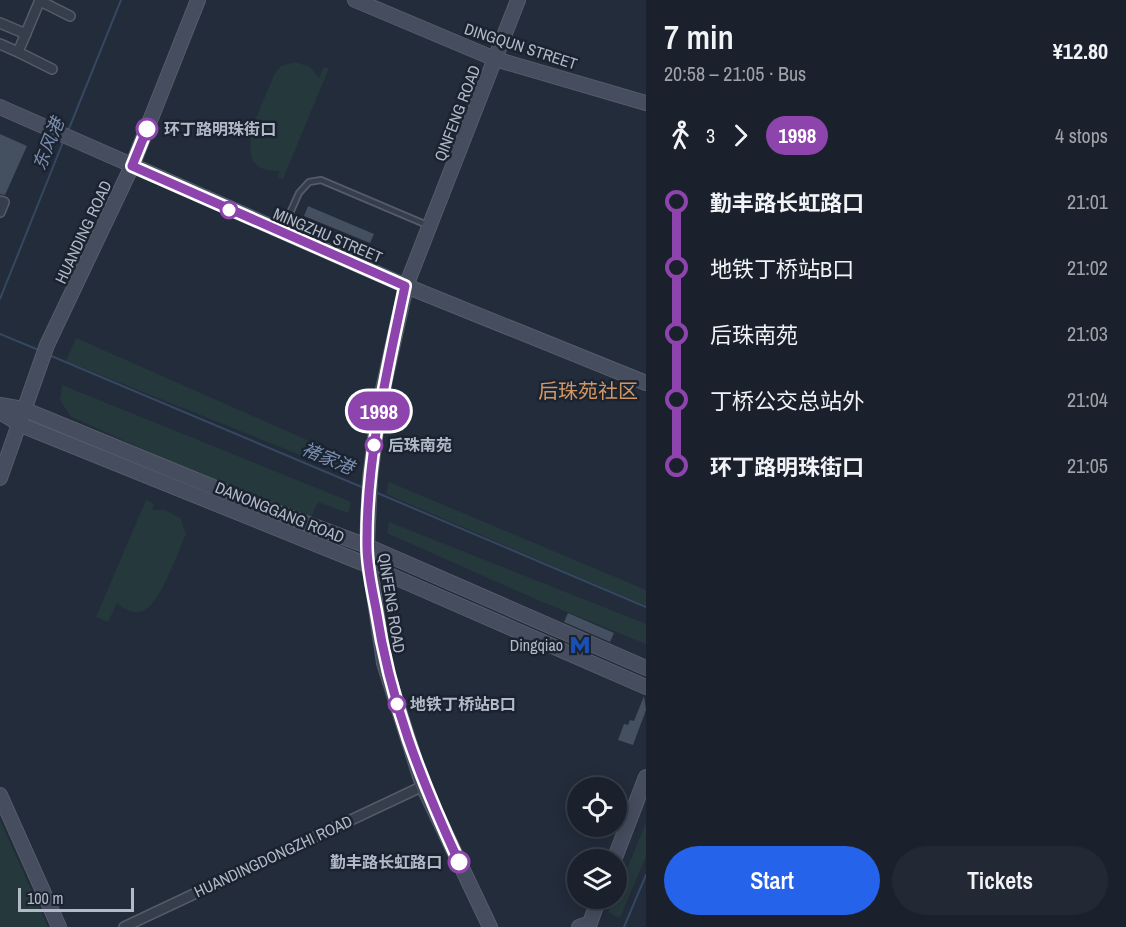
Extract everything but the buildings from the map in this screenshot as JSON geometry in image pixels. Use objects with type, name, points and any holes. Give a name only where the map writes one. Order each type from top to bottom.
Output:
[{"type":"main road","name":"HUANDING ROAD","points":[[0,478],[21,425],[23,409],[47,345],[132,166],[198,0]]},
{"type":"main road","name":"DINGQUN STREET","points":[[355,0],[495,59],[646,103]]},
{"type":"main road","name":"QINFENG ROAD","points":[[490,927],[423,786],[384,663],[367,546],[370,478],[379,407],[405,286],[518,0]]},
{"type":"main road","name":"MINGZHU STREET","points":[[0,107],[405,286],[646,383]]},
{"type":"main road","name":"DANONGGANG ROAD","points":[[0,405],[23,409],[247,501],[367,546],[646,668]]},
{"type":"main road","name":"DANONGGANG ROAD","points":[[0,412],[21,425],[369,566],[646,687]]},
{"type":"main road","points":[[618,849],[646,777]]},
{"type":"main road","points":[[0,795],[59,927]]},
{"type":"main road","points":[[590,926],[595,909]]},
{"type":"street","points":[[18,52],[40,1],[70,16]]},
{"type":"street","points":[[0,22],[26,34]]},
{"type":"street","points":[[0,44],[52,69]]},
{"type":"street","points":[[0,201],[4,202],[0,212]]},
{"type":"street","name":"HUANDINGDONGZHI ROAD","points":[[124,927],[423,786]]},
{"type":"lane","points":[[281,233],[299,193],[309,182],[321,180],[430,226]]},
{"type":"green space","points":[[295,62],[310,67],[319,78],[324,67],[329,68],[283,179],[278,177],[280,171],[263,169],[253,161],[250,148],[257,117],[275,73],[281,66]]},
{"type":"green space","points":[[76,338],[350,459],[350,475],[66,361]]},
{"type":"green space","points":[[62,385],[351,502],[348,513],[318,502],[308,524],[70,416],[60,400]]},
{"type":"green space","points":[[389,482],[646,590],[646,606],[386,494]]},
{"type":"green space","points":[[146,500],[154,504],[152,510],[165,510],[180,518],[186,534],[162,588],[149,607],[143,611],[132,612],[117,603],[108,622],[96,617]]},
{"type":"green space","points":[[389,522],[646,624],[646,644],[540,601],[387,533]]},
{"type":"green space","points":[[0,820],[48,927],[0,927]]},
{"type":"green space","points":[[646,823],[646,856],[627,901],[627,869]]},
{"type":"green space","points":[[609,909],[624,909],[620,918],[608,912]]},
{"type":"waterway","name":"东风港","points":[[68,131],[121,0]]},
{"type":"waterway","name":"东风港","points":[[0,299],[63,142]]},
{"type":"waterway","name":"褚家港","points":[[0,334],[41,351]]},
{"type":"waterway","name":"褚家港","points":[[49,355],[364,488]]},
{"type":"waterway","name":"褚家港","points":[[375,492],[646,607]]},
{"type":"waterway","points":[[624,927],[646,875]]},
{"type":"bus line","name":"1998","points":[[147,129],[132,166],[405,286],[379,407],[370,478],[367,546],[384,663],[423,786],[459,862]]},
{"type":"place","name":"环丁路明珠街口","points":[[147,129]]},
{"type":"place","name":"后珠南苑","points":[[374,445]]},
{"type":"place","name":"Dingqiao","points":[[580,645]]},
{"type":"place","name":"地铁丁桥站B口","points":[[397,704]]},
{"type":"place","name":"勤丰路长虹路口","points":[[459,862]]},
{"type":"district","name":"后珠苑社区","points":[[588,390]]}]
